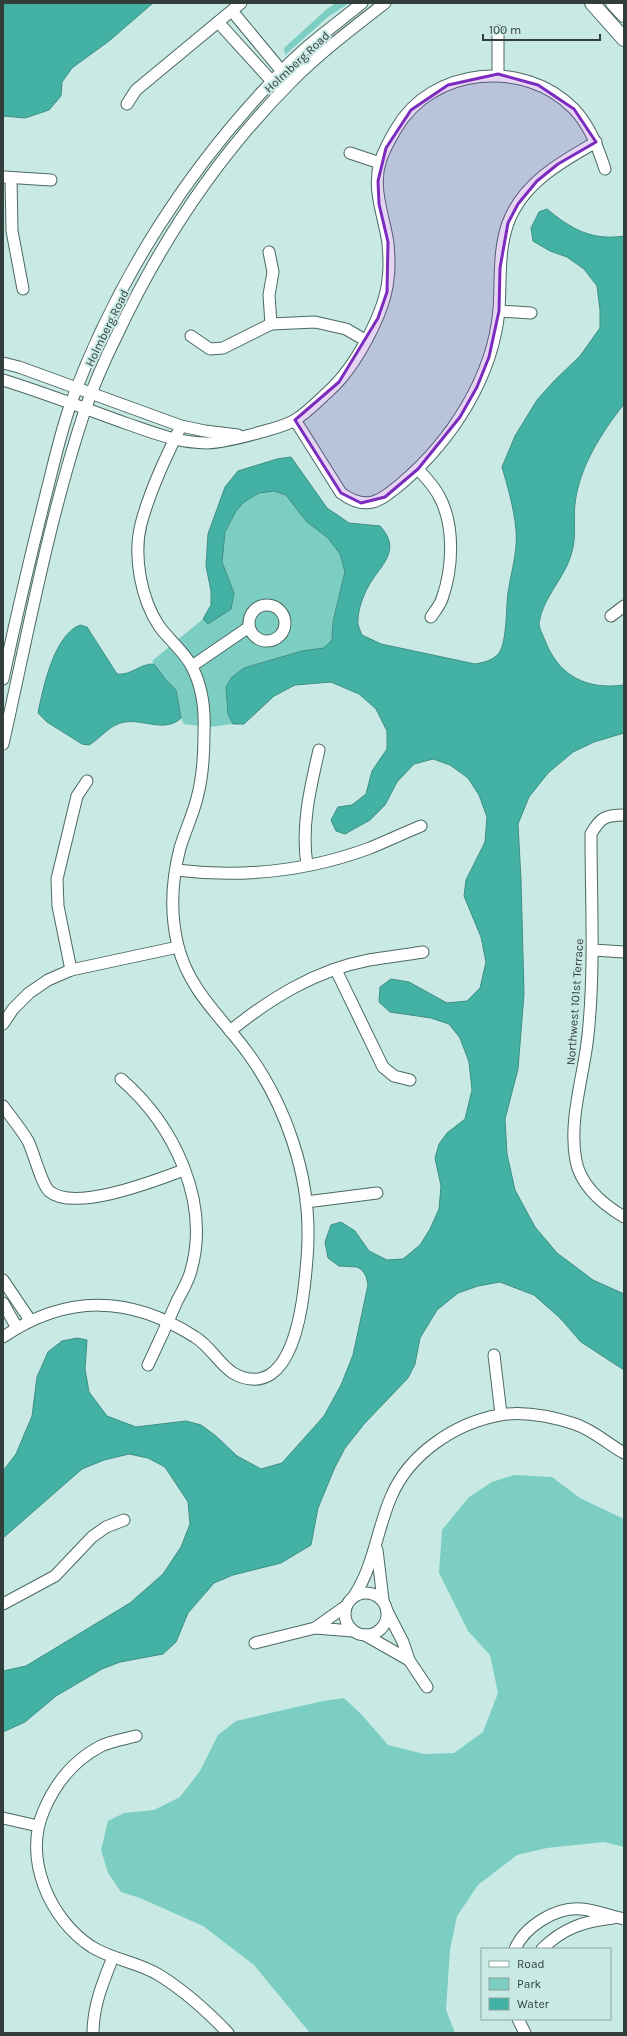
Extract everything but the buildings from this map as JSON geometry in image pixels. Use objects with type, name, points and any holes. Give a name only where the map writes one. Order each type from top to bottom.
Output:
[{"type":"main road","points":[[592,3],[624,39]]},
{"type":"main road","points":[[613,3],[624,15]]},
{"type":"street","points":[[127,104],[136,90],[241,3]]},
{"type":"street","name":"Holmberg Road","points":[[3,679],[39,522],[71,404],[114,306],[147,244],[171,206],[208,156],[281,71],[307,47],[362,3]]},
{"type":"street","name":"Holmberg Road","points":[[3,744],[53,526],[85,409],[126,315],[164,246],[218,166],[292,81],[316,58],[384,3]]},
{"type":"street","points":[[232,11],[281,71],[292,81]]},
{"type":"street","points":[[218,22],[271,82],[282,92]]},
{"type":"street","points":[[498,31],[498,74]]},
{"type":"street","points":[[3,380],[174,440],[205,443],[224,442],[249,436],[295,420],[339,382],[357,356],[378,318],[385,299],[389,268],[388,242],[379,204],[378,181],[380,163],[397,126],[411,110],[428,96],[454,83],[471,78],[498,74],[514,77],[538,85],[556,95],[574,109],[596,142],[605,169]]},
{"type":"street","points":[[295,420],[341,493],[351,500],[362,503],[374,502],[385,497],[418,469],[460,417],[477,387],[489,357],[499,311],[500,268],[503,245],[508,223],[518,204],[537,181],[558,164],[596,142]]},
{"type":"street","points":[[350,153],[380,163]]},
{"type":"street","points":[[23,289],[12,231],[7,177],[51,180]]},
{"type":"street","points":[[269,252],[273,272],[269,295],[271,324]]},
{"type":"street","points":[[499,311],[531,313]]},
{"type":"street","points":[[191,336],[210,349],[223,348],[271,324],[315,322],[346,328],[365,340]]},
{"type":"street","points":[[3,363],[19,367],[181,426],[205,431],[249,436]]},
{"type":"street","points":[[3,1337],[30,1320],[74,1307],[98,1304],[123,1306],[168,1322],[198,1338],[230,1371],[250,1379],[260,1379],[271,1374],[282,1363],[291,1344],[301,1308],[308,1236],[306,1202],[288,1125],[270,1088],[254,1062],[230,1031],[207,1005],[188,973],[178,947],[172,897],[180,848],[198,796],[202,768],[204,711],[192,666],[158,624],[146,601],[140,574],[138,549],[140,526],[181,426]]},
{"type":"street","points":[[418,469],[439,495],[445,511],[451,548],[442,600],[431,617]]},
{"type":"street","points":[[612,616],[624,606]]},
{"type":"street","points":[[192,666],[249,627]]},
{"type":"street","points":[[307,865],[304,843],[309,791],[319,750]]},
{"type":"street","points":[[71,970],[58,906],[57,879],[76,796],[87,781]]},
{"type":"street","name":"Northwest 101st Terrace","points":[[624,815],[609,815],[598,822],[591,834],[593,950],[588,1035],[573,1140],[576,1163],[583,1178],[595,1195],[609,1208],[624,1217]]},
{"type":"street","points":[[176,870],[204,874],[240,874],[283,871],[331,860],[371,847],[421,826]]},
{"type":"street","points":[[3,1024],[13,1009],[29,993],[48,980],[71,970],[178,947]]},
{"type":"street","points":[[593,950],[624,952]]},
{"type":"street","points":[[230,1031],[259,1008],[288,990],[336,970],[367,960],[424,952]]},
{"type":"street","points":[[336,970],[383,1067],[394,1076],[410,1080]]},
{"type":"street","points":[[121,1079],[137,1093],[157,1117],[173,1142],[192,1196],[196,1223],[194,1254],[190,1274],[148,1365]]},
{"type":"street","points":[[3,1106],[27,1139],[36,1158],[43,1182],[50,1191],[60,1196],[110,1195],[137,1188],[184,1170]]},
{"type":"street","points":[[306,1202],[377,1193]]},
{"type":"street","points":[[3,1280],[30,1320]]},
{"type":"street","points":[[3,1303],[18,1328]]},
{"type":"street","points":[[494,1355],[501,1414]]},
{"type":"street","points":[[314,1628],[346,1606],[354,1596],[366,1574],[391,1496],[402,1476],[418,1457],[437,1441],[457,1429],[501,1414],[536,1416],[576,1424],[624,1453]]},
{"type":"street","points":[[3,1604],[55,1576],[92,1537],[106,1527],[124,1520]]},
{"type":"street","points":[[255,1643],[314,1628],[371,1635],[382,1628],[387,1617],[376,1543]]},
{"type":"street","points":[[354,1596],[366,1592],[378,1596],[385,1606],[403,1642],[409,1660],[427,1687]]},
{"type":"street","points":[[346,1606],[345,1620],[353,1632]]},
{"type":"street","points":[[365,1635],[409,1660]]},
{"type":"street","points":[[136,1736],[102,1746],[73,1765],[61,1777],[51,1794],[38,1826],[38,1860],[41,1878],[56,1911],[79,1936],[93,1947],[157,1974],[177,1986],[207,2012],[228,2033]]},
{"type":"street","points":[[3,1818],[38,1826]]},
{"type":"street","points":[[516,1948],[526,1932],[535,1924],[564,1911],[579,1909],[598,1911],[621,1918]]},
{"type":"street","points":[[543,1948],[556,1937],[574,1926],[597,1920],[621,1918]]},
{"type":"street","points":[[92,2033],[93,2017],[100,1991],[113,1956]]},
{"type":"highlighted area","points":[[498,74],[538,85],[574,109],[596,142],[558,164],[537,181],[518,204],[508,223],[500,268],[499,311],[489,357],[477,387],[460,417],[418,469],[385,497],[361,503],[341,493],[295,420],[339,382],[378,318],[387,292],[388,242],[379,204],[378,181],[386,148],[411,110],[448,85]]},
{"type":"green space","points":[[336,3],[349,3],[328,17],[285,55],[284,48],[327,9]]},
{"type":"green space","points":[[274,491],[286,495],[306,521],[328,538],[340,554],[345,572],[332,620],[332,640],[324,648],[302,651],[244,668],[232,677],[226,687],[228,714],[233,724],[210,727],[184,724],[181,718],[176,690],[165,679],[152,661],[203,619],[208,624],[231,609],[234,593],[222,562],[225,533],[236,511],[244,502],[259,493]]},
{"type":"green space","points":[[514,1475],[552,1477],[580,1498],[624,1519],[624,1847],[604,1842],[547,1848],[517,1855],[478,1885],[457,1916],[450,1950],[446,2010],[455,2033],[310,2033],[254,1965],[203,1926],[140,1898],[121,1892],[108,1873],[101,1850],[108,1821],[124,1813],[154,1810],[180,1797],[200,1771],[218,1735],[236,1721],[323,1701],[344,1698],[362,1715],[388,1745],[424,1754],[454,1753],[483,1732],[498,1693],[490,1655],[468,1631],[439,1573],[442,1530],[469,1497],[492,1482]]},
{"type":"water","points":[[3,3],[153,3],[109,41],[72,68],[62,82],[61,96],[49,110],[25,118],[3,116]]},
{"type":"water","points":[[547,209],[573,228],[582,232],[602,237],[624,236],[624,404],[600,438],[586,463],[577,490],[574,510],[574,542],[571,555],[564,572],[549,596],[541,614],[539,625],[552,655],[567,673],[587,683],[611,686],[624,685],[624,733],[594,742],[573,752],[548,773],[529,797],[518,824],[524,994],[518,1069],[505,1119],[507,1154],[515,1190],[535,1227],[557,1253],[593,1280],[624,1294],[624,1370],[581,1342],[560,1318],[534,1295],[500,1282],[478,1286],[458,1293],[437,1310],[420,1338],[415,1364],[408,1378],[364,1424],[345,1448],[335,1467],[318,1508],[311,1545],[281,1563],[233,1575],[214,1583],[188,1613],[176,1642],[163,1654],[120,1662],[102,1669],[56,1696],[25,1722],[3,1732],[3,1671],[26,1666],[130,1603],[163,1574],[181,1547],[190,1524],[188,1502],[165,1467],[148,1458],[129,1454],[104,1460],[82,1469],[3,1538],[3,1471],[16,1454],[32,1416],[37,1377],[48,1352],[62,1341],[77,1338],[87,1340],[85,1369],[89,1392],[107,1416],[136,1427],[186,1421],[201,1425],[216,1436],[237,1456],[261,1469],[282,1463],[324,1416],[341,1385],[353,1355],[368,1285],[366,1276],[362,1270],[357,1267],[339,1266],[328,1258],[325,1242],[331,1225],[341,1222],[355,1231],[369,1251],[387,1260],[403,1259],[420,1245],[430,1229],[439,1209],[441,1186],[435,1158],[439,1144],[447,1133],[465,1119],[472,1090],[469,1062],[460,1038],[449,1024],[431,1018],[390,1012],[379,1002],[380,987],[391,979],[409,982],[447,1003],[467,1001],[480,988],[486,962],[481,937],[464,896],[466,880],[485,842],[487,817],[479,795],[468,778],[450,765],[433,759],[414,764],[397,782],[385,805],[370,820],[345,834],[336,831],[331,820],[338,807],[352,805],[366,794],[372,771],[387,749],[387,731],[376,709],[359,694],[331,682],[295,685],[274,696],[244,724],[233,724],[228,714],[226,687],[232,677],[244,668],[302,651],[324,648],[332,640],[333,620],[345,572],[340,554],[328,538],[306,521],[286,495],[274,491],[259,493],[244,502],[236,511],[225,532],[222,562],[234,593],[231,609],[208,624],[203,619],[211,605],[211,591],[206,566],[208,534],[225,487],[238,471],[277,459],[291,457],[327,508],[349,523],[380,526],[387,535],[390,543],[387,558],[368,587],[358,616],[358,623],[362,635],[381,644],[475,664],[494,658],[502,648],[504,641],[508,593],[515,554],[516,538],[515,522],[509,490],[502,467],[515,436],[537,400],[580,356],[600,328],[600,310],[597,286],[584,269],[567,257],[550,251],[533,241],[531,228],[539,212]]},
{"type":"water","points":[[80,625],[87,627],[117,674],[127,673],[145,665],[154,664],[165,679],[176,690],[181,718],[168,725],[139,722],[120,723],[110,728],[89,745],[82,744],[47,722],[38,713],[51,663],[63,639]]}]
